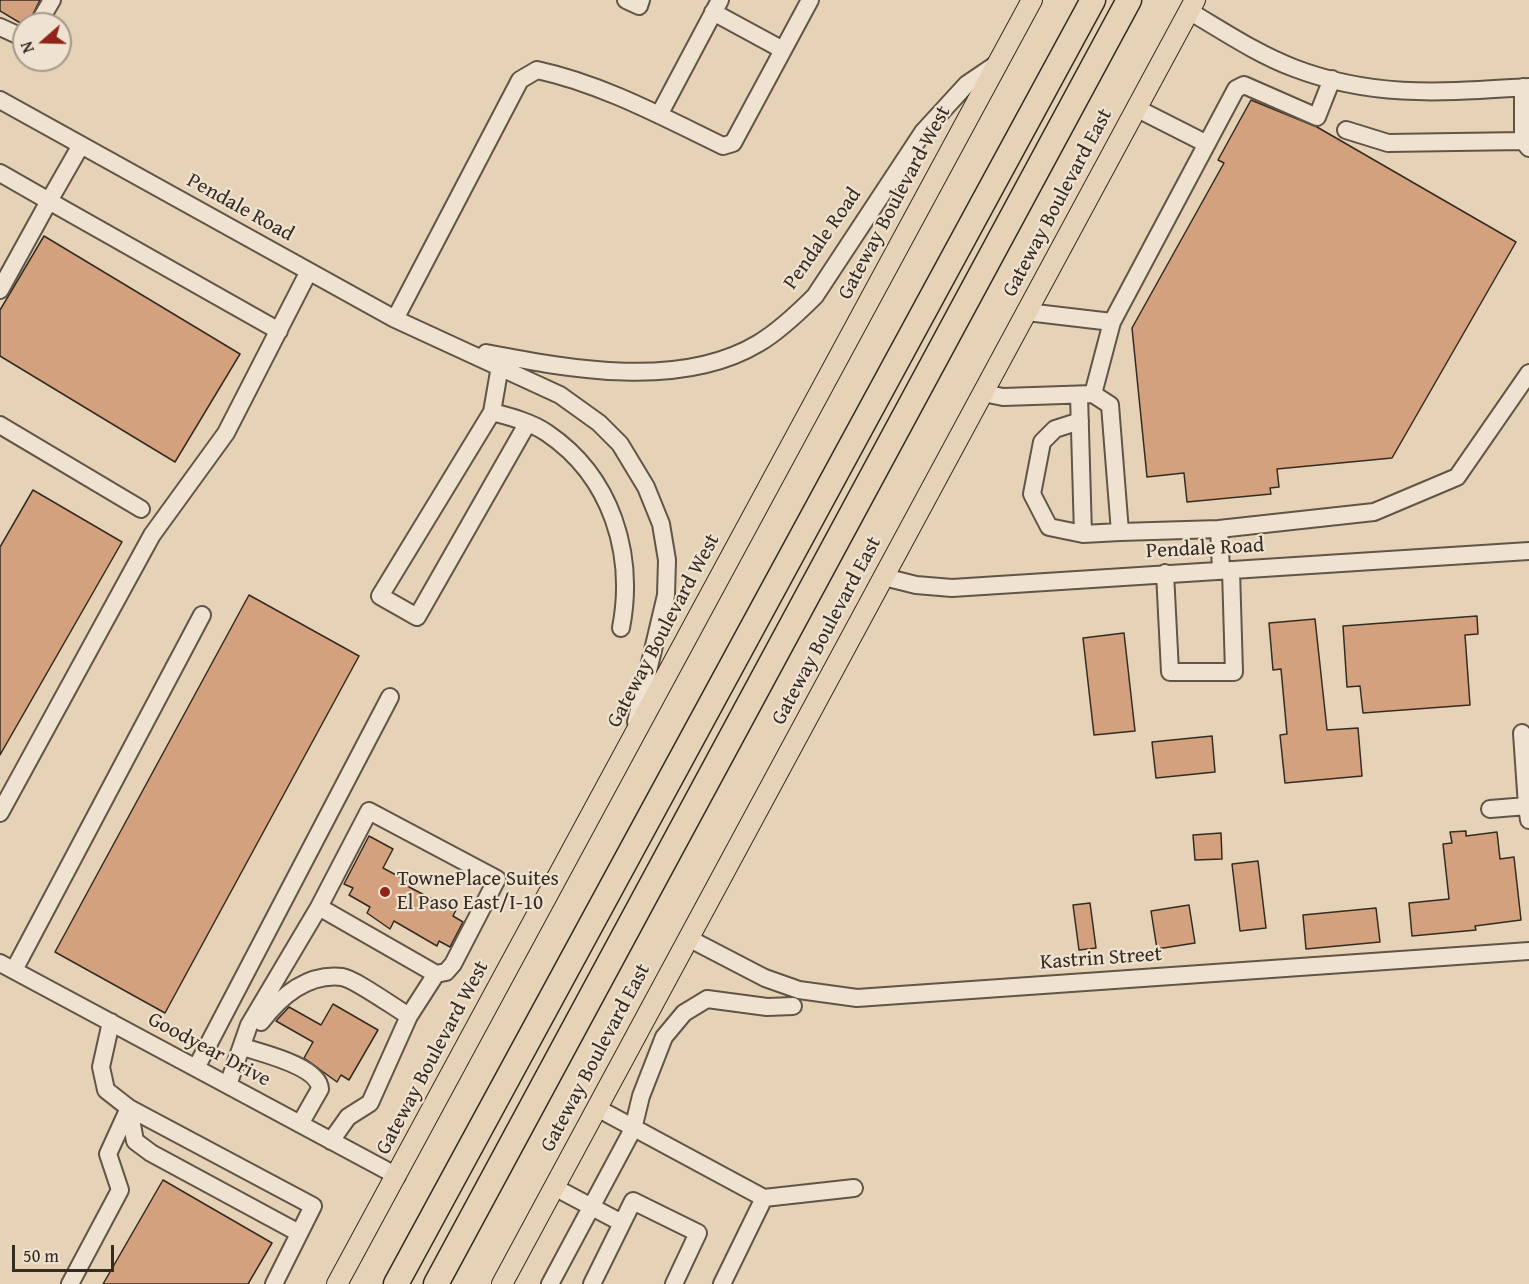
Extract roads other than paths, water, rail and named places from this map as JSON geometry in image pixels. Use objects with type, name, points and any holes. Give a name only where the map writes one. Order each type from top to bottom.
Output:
[{"type":"highway","points":[[396,1284],[1093,0]]},
{"type":"highway","points":[[436,1284],[1129,0]]},
{"type":"main road","name":"Gateway Boulevard West","points":[[337,1284],[1032,0]]},
{"type":"main road","name":"Gateway Boulevard East","points":[[502,1284],[1192,6]]},
{"type":"street","points":[[627,0],[639,6],[641,0]]},
{"type":"street","points":[[395,319],[520,80],[537,69],[567,76],[659,115],[723,146],[733,143],[810,0]]},
{"type":"street","points":[[659,115],[717,6],[783,50]]},
{"type":"street","points":[[1192,6],[1293,68],[1332,79],[1368,87],[1425,94],[1526,87],[1526,144],[1388,143],[1346,130]]},
{"type":"street","name":"Pendale Road","points":[[461,348],[572,368],[643,372],[710,364],[759,343],[797,314],[815,296],[906,155],[944,107],[967,84],[998,63]]},
{"type":"street","points":[[1083,534],[1080,421],[1086,395],[1112,322],[1236,89],[1244,85],[1317,117],[1332,79]]},
{"type":"street","name":"Pendale Road","points":[[0,100],[308,273],[395,319],[560,395],[598,423],[631,460],[656,507],[667,560],[666,595],[632,741]]},
{"type":"street","points":[[1136,108],[1207,144]]},
{"type":"street","points":[[0,290],[81,145]]},
{"type":"street","points":[[0,173],[279,331]]},
{"type":"street","points":[[0,813],[152,535],[226,433],[308,273]]},
{"type":"street","points":[[1027,312],[1112,322]]},
{"type":"street","points":[[500,366],[492,412],[380,596],[417,617],[527,424]]},
{"type":"street","points":[[1080,421],[1054,429],[1042,442],[1032,494],[1049,527],[1083,534],[1219,529],[1374,512],[1457,477],[1529,373]]},
{"type":"street","points":[[983,393],[1003,397],[1086,395],[1110,405],[1120,532]]},
{"type":"street","points":[[492,412],[547,433],[593,478],[608,506],[622,546],[626,573],[621,628]]},
{"type":"street","points":[[0,424],[141,510]]},
{"type":"street","points":[[1165,573],[1170,672],[1234,672],[1226,570],[1219,529]]},
{"type":"street","name":"Pendale Road","points":[[884,577],[916,585],[952,588],[1529,551]]},
{"type":"street","points":[[7,966],[202,615]]},
{"type":"street","points":[[196,1068],[390,697]]},
{"type":"street","points":[[1490,810],[1528,813],[1522,733]]},
{"type":"street","points":[[228,1085],[249,1025],[319,907],[369,811],[497,879],[453,964],[446,972],[436,974],[319,907]]},
{"type":"street","name":"Kastrin Street","points":[[688,938],[765,978],[799,990],[857,998],[1529,951]]},
{"type":"street","name":"Goodyear Drive","points":[[7,966],[397,1176]]},
{"type":"street","points":[[331,1141],[348,1117],[367,1107],[409,1016],[436,974]]},
{"type":"street","points":[[243,1047],[282,997],[322,978],[337,977],[351,981],[409,1016]]},
{"type":"street","points":[[550,1284],[633,1129],[641,1096],[664,1037],[684,1013],[707,999],[767,1007],[793,1006]]},
{"type":"street","points":[[111,1022],[101,1067],[106,1090],[129,1108],[313,1206],[274,1284]]},
{"type":"street","points":[[243,1047],[293,1063],[317,1079],[320,1089],[300,1124]]},
{"type":"street","points":[[129,1108],[135,1141],[151,1153],[300,1233]]},
{"type":"street","points":[[70,1284],[120,1190],[108,1154],[129,1108]]},
{"type":"street","points":[[597,1108],[764,1198],[854,1188]]},
{"type":"street","points":[[554,1187],[622,1223]]},
{"type":"street","points":[[722,1284],[764,1198]]},
{"type":"street","points":[[592,1284],[633,1201],[698,1233],[674,1284]]},
{"type":"place","name":"TownePlace Suites El Paso East/I-10","points":[[385,892]]}]
